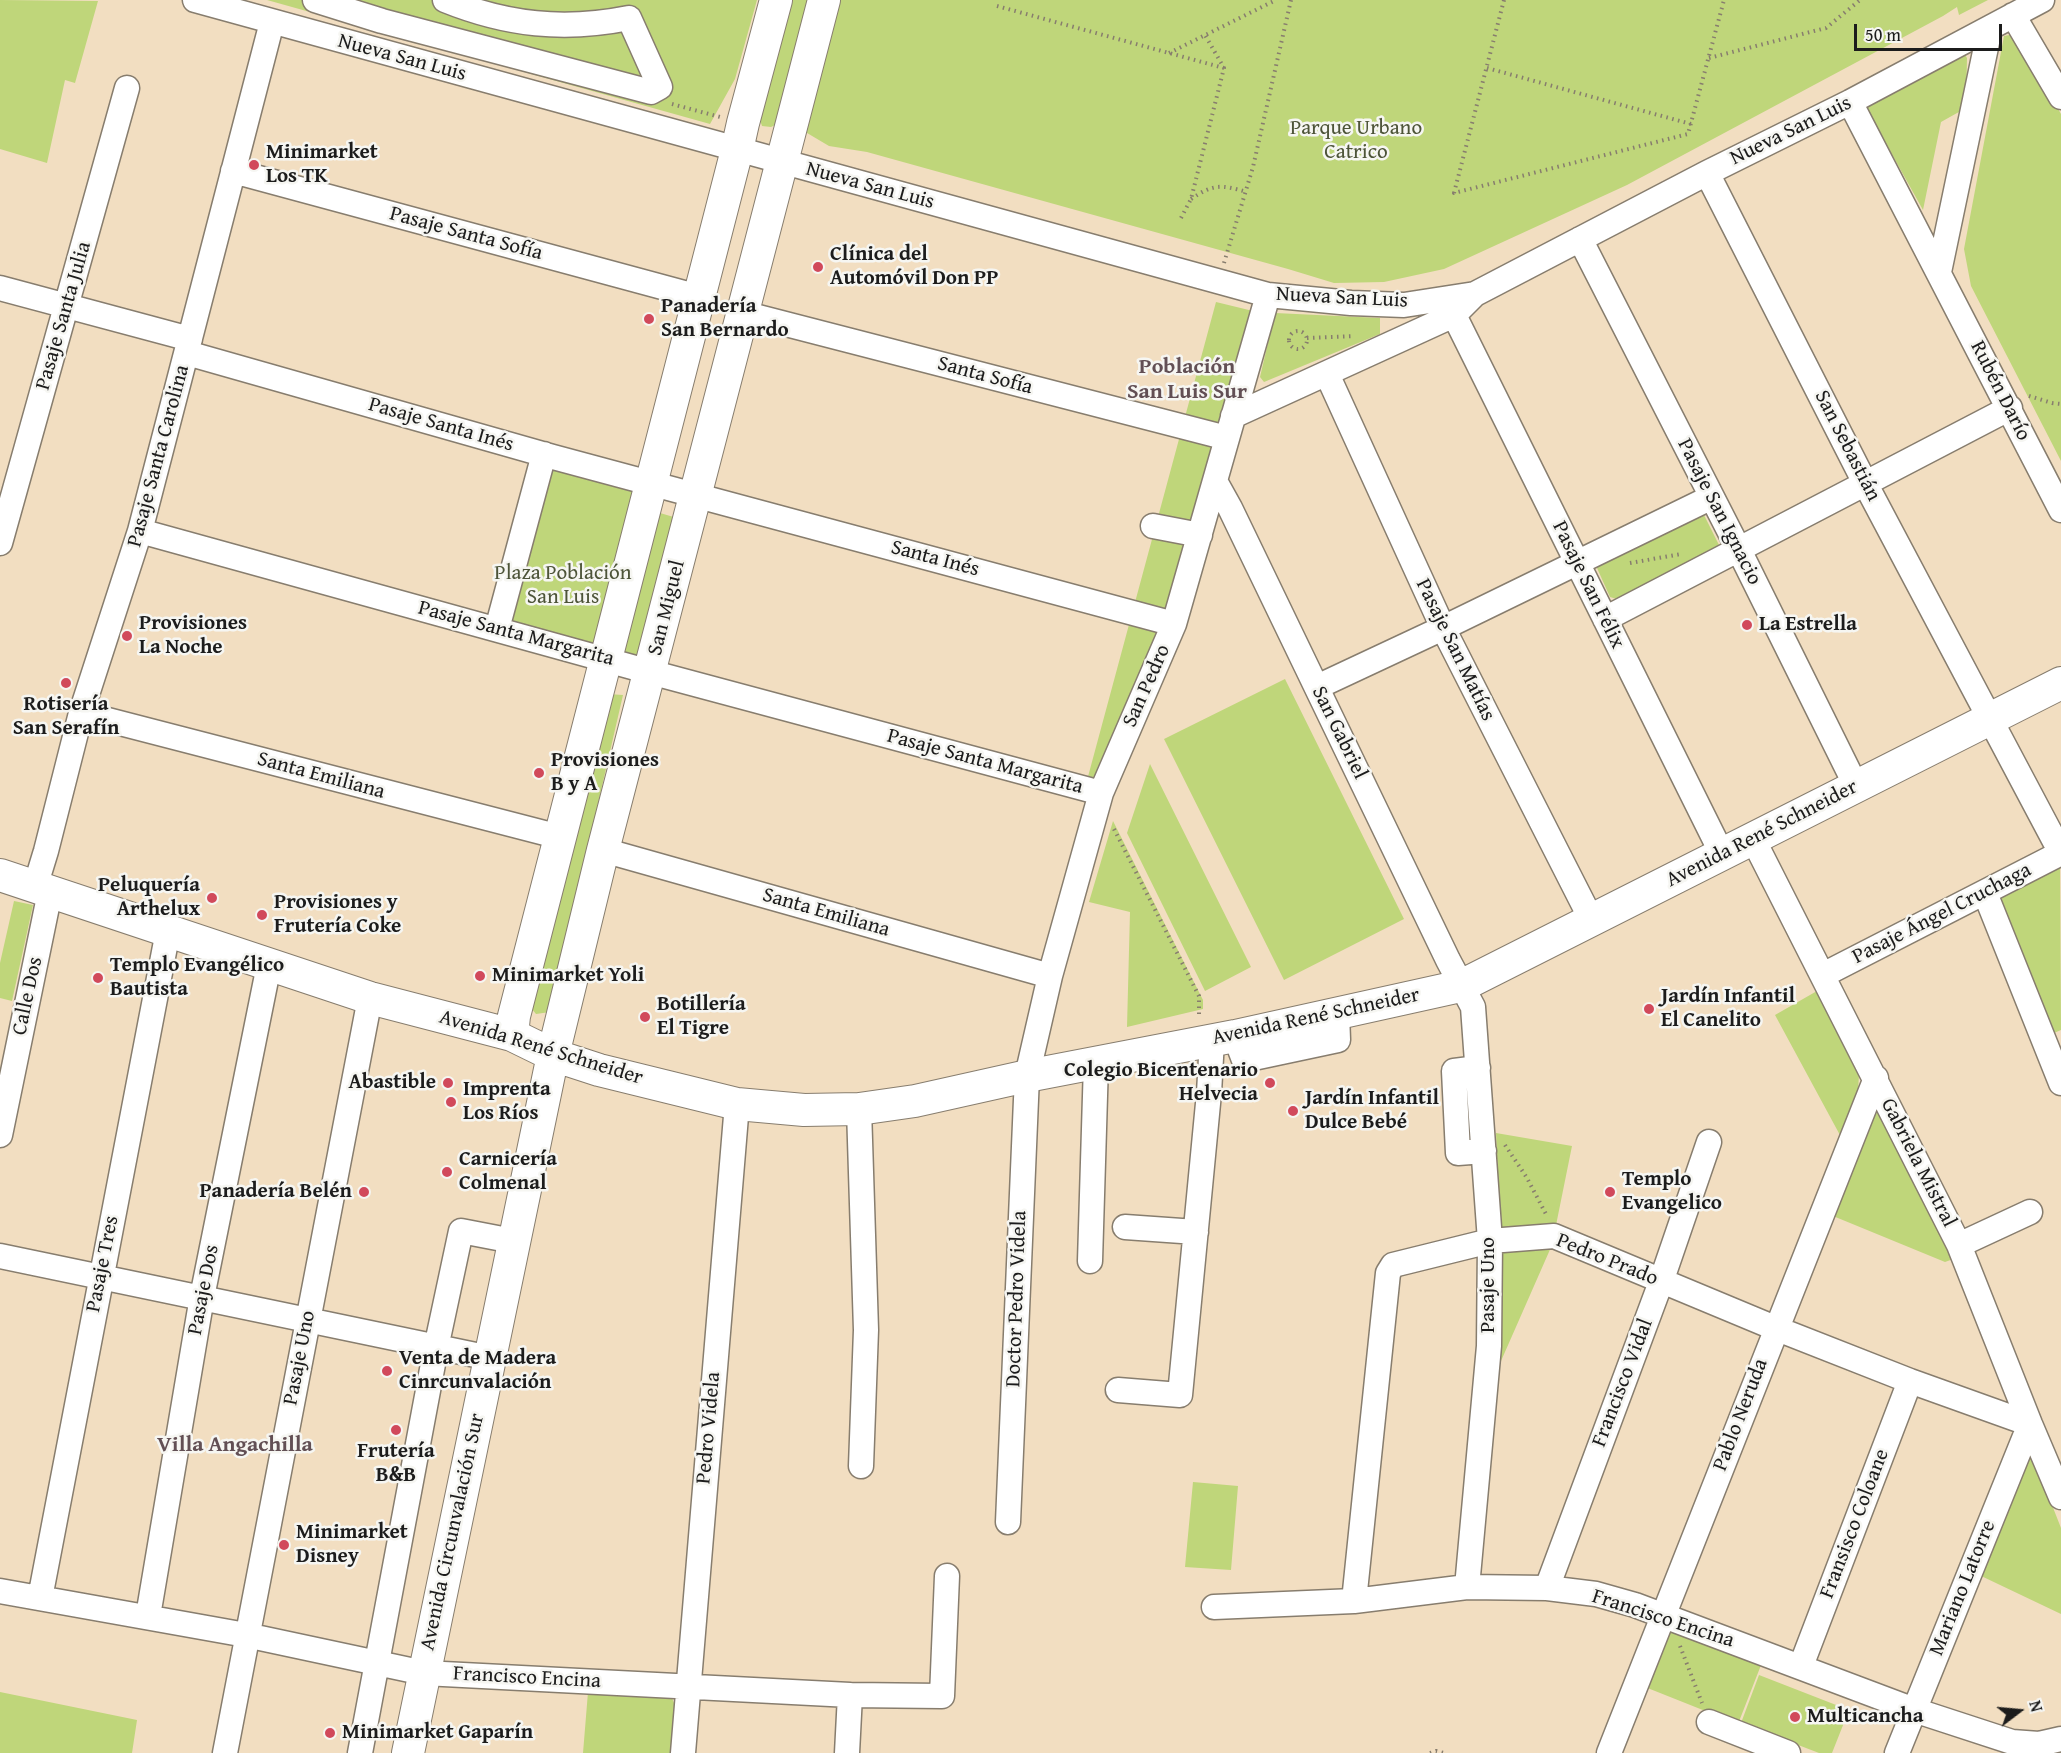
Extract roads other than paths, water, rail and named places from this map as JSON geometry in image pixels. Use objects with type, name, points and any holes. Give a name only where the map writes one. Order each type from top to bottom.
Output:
[{"type":"main road","points":[[512,1035],[514,1016],[776,0]]},
{"type":"main road","points":[[781,162],[824,0]]},
{"type":"main road","name":"San Miguel","points":[[553,1055],[603,850],[781,162]]},
{"type":"main road","name":"Avenida René Schneider","points":[[0,875],[370,998],[512,1035],[553,1055],[599,1070],[737,1104],[804,1110],[859,1109],[915,1101],[1096,1063],[1215,1031],[1336,1013],[1461,986],[2061,683]]},
{"type":"main road","name":"Avenida Circunvalación Sur","points":[[408,1753],[553,1055]]},
{"type":"street","name":"Nueva San Luis","points":[[195,0],[1268,295],[1351,303],[1404,305],[1475,294]]},
{"type":"street","points":[[315,0],[393,24],[651,92],[660,87],[629,18],[579,26],[552,26],[476,12],[445,0]]},
{"type":"street","name":"Nueva San Luis","points":[[1230,427],[1327,374],[1454,315],[1475,294],[1707,172],[1850,102],[2042,0]]},
{"type":"street","points":[[2013,15],[2061,97]]},
{"type":"street","name":"Pasaje Santa Carolina","points":[[42,889],[46,851],[81,713],[140,531],[272,22]]},
{"type":"street","points":[[1939,272],[1990,28]]},
{"type":"street","name":"Pasaje Santa Julia","points":[[0,543],[127,88]]},
{"type":"street","name":"Rubén Darío","points":[[1850,102],[1939,272],[2019,402],[2061,510]]},
{"type":"street","name":"Pasaje Santa Sofía","points":[[233,171],[699,297]]},
{"type":"street","name":"San Sebastián","points":[[1707,172],[1865,483],[2061,853]]},
{"type":"street","name":"Pasaje San Ignacio","points":[[1580,239],[1739,549],[1856,786]]},
{"type":"street","points":[[0,288],[67,306],[188,346]]},
{"type":"street","name":"San Pedro","points":[[1027,1076],[1050,975],[1101,793],[1174,624],[1268,295]]},
{"type":"street","name":"Santa Sofía","points":[[743,313],[1230,427]]},
{"type":"street","name":"Pasaje San Félix","points":[[1454,315],[1722,854]]},
{"type":"street","name":"Pasaje Santa Inés","points":[[188,346],[544,454],[696,495]]},
{"type":"street","name":"Pasaje San Matías","points":[[1327,374],[1443,628],[1592,921]]},
{"type":"street","points":[[1605,619],[2019,402]]},
{"type":"street","points":[[497,629],[544,454]]},
{"type":"street","name":"San Gabriel","points":[[1215,481],[1461,986]]},
{"type":"street","name":"Santa Inés","points":[[696,495],[1174,624]]},
{"type":"street","points":[[1317,687],[1712,496]]},
{"type":"street","points":[[1153,526],[1200,535]]},
{"type":"street","name":"Pasaje Santa Margarita","points":[[140,531],[650,672],[1101,793]]},
{"type":"street","name":"Santa Emiliana","points":[[81,713],[560,837]]},
{"type":"street","name":"Gabriela Mistral","points":[[1753,838],[1959,1245],[2061,1497]]},
{"type":"street","name":"Santa Emiliana","points":[[603,850],[1050,975]]},
{"type":"street","name":"Pasaje Ángel Cruchaga","points":[[1823,975],[2061,853]]},
{"type":"street","name":"Calle Dos","points":[[0,1135],[42,889]]},
{"type":"street","points":[[1984,893],[2054,1041],[2061,1083]]},
{"type":"street","name":"Pasaje Tres","points":[[40,1598],[168,931]]},
{"type":"street","name":"Pasaje Dos","points":[[148,1616],[202,1298],[269,965]]},
{"type":"street","name":"Pasaje Uno","points":[[1461,986],[1473,1007],[1490,1241],[1489,1346],[1467,1587]]},
{"type":"street","name":"Pasaje Uno","points":[[225,1753],[370,998]]},
{"type":"street","points":[[1118,1390],[1180,1395],[1215,1031]]},
{"type":"street","points":[[1090,1261],[1096,1063]]},
{"type":"street","points":[[1478,1068],[1454,1071],[1458,1154],[1484,1151]]},
{"type":"street","name":"Doctor Pedro Videla","points":[[1008,1522],[1027,1076]]},
{"type":"street","name":"Pablo Neruda","points":[[1609,1753],[1875,1078]]},
{"type":"street","name":"Pedro Videla","points":[[683,1753],[737,1104]]},
{"type":"street","points":[[859,1109],[866,1330],[861,1466]]},
{"type":"street","name":"Francisco Vidal","points":[[1546,1588],[1661,1282],[1709,1142]]},
{"type":"street","points":[[1959,1245],[2030,1212]]},
{"type":"street","points":[[1125,1227],[1196,1232]]},
{"type":"street","points":[[360,1753],[436,1348],[461,1231],[513,1241]]},
{"type":"street","name":"Pedro Prado","points":[[1354,1601],[1388,1273],[1393,1264],[1490,1241],[1554,1236],[1661,1282],[1910,1382],[2030,1424]]},
{"type":"street","points":[[0,1256],[490,1358]]},
{"type":"street","name":"Fransisco Coloane","points":[[1801,1666],[1910,1382]]},
{"type":"street","name":"Mariano Latorre","points":[[1897,1753],[2030,1424]]},
{"type":"street","name":"Francisco Encina","points":[[0,1591],[148,1616],[424,1673],[850,1695],[942,1696],[946,1576]]},
{"type":"street","name":"Francisco Encina","points":[[1214,1607],[1354,1601],[1467,1587],[1546,1588],[1596,1594],[1635,1605],[1914,1710],[2012,1742],[2045,1745]]},
{"type":"street","points":[[848,1753],[850,1695]]},
{"type":"street","points":[[1709,1722],[1788,1753]]},
{"type":"place","name":"Minimarket Los TK","points":[[254,165]]},
{"type":"place","name":"Clínica del Automóvil Don PP","points":[[818,267]]},
{"type":"place","name":"Panadería San Bernardo","points":[[649,319]]},
{"type":"place","name":"La Estrella","points":[[1747,625]]},
{"type":"place","name":"Provisiones La Noche","points":[[127,636]]},
{"type":"place","name":"Rotisería San Serafín","points":[[66,683]]},
{"type":"place","name":"Provisiones B y A","points":[[539,773]]},
{"type":"place","name":"Peluquería Arthelux","points":[[212,898]]},
{"type":"place","name":"Provisiones y Frutería Coke","points":[[262,915]]},
{"type":"place","name":"Minimarket Yoli","points":[[480,976]]},
{"type":"place","name":"Templo Evangélico Bautista","points":[[98,978]]},
{"type":"place","name":"Jardín Infantil El Canelito","points":[[1649,1009]]},
{"type":"place","name":"Botillería El Tigre","points":[[645,1017]]},
{"type":"place","name":"Abastible","points":[[448,1083]]},
{"type":"place","name":"Colegio Bicentenario Helvecia","points":[[1270,1083]]},
{"type":"place","name":"Imprenta Los Ríos","points":[[451,1102]]},
{"type":"place","name":"Jardín Infantil Dulce Bebé","points":[[1293,1111]]},
{"type":"place","name":"Carnicería Colmenal","points":[[447,1172]]},
{"type":"place","name":"Panadería Belén","points":[[364,1192]]},
{"type":"place","name":"Templo Evangelico","points":[[1610,1192]]},
{"type":"place","name":"Venta de Madera Cinrcunvalación","points":[[387,1371]]},
{"type":"place","name":"Frutería B&B","points":[[396,1430]]},
{"type":"place","name":"Minimarket Disney","points":[[284,1545]]},
{"type":"place","name":"Multicancha","points":[[1795,1717]]},
{"type":"place","name":"Minimarket Gaparín","points":[[330,1733]]},
{"type":"district","name":"Población San Luis Sur","points":[[1187,380]]},
{"type":"district","name":"Villa Angachilla","points":[[235,1445]]},
{"type":"park label","name":"Parque Urbano Catrico","points":[[1356,141]]},
{"type":"park label","name":"Plaza Población San Luis","points":[[563,586]]}]
